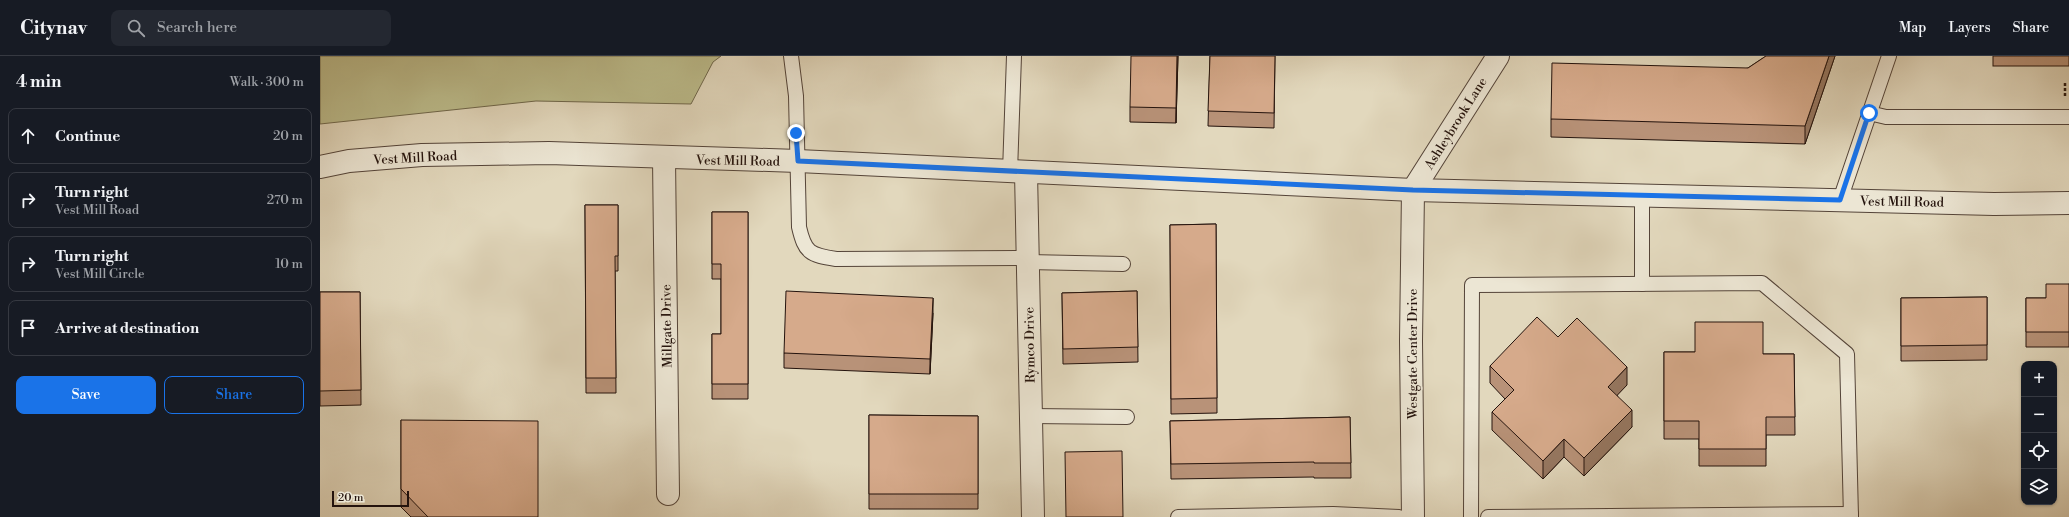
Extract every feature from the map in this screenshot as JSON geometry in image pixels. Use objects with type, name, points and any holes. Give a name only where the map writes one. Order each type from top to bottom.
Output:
[{"type":"street","name":"Ashleybrook Lane","points":[[1413,190],[1498,56]]},
{"type":"street","name":"Vest Mill Road","points":[[320,167],[349,161],[422,155],[549,154],[798,161],[1413,190],[1994,204],[2069,203]]},
{"type":"street","name":"Millgate Drive","points":[[664,158],[668,494]]},
{"type":"street","name":"Rymco Drive","points":[[1018,172],[1028,260],[1033,517]]},
{"type":"street","name":"Westgate Center Drive","points":[[1413,190],[1411,341],[1414,517]]},
{"type":"lane","points":[[791,56],[796,96],[799,227],[803,245],[816,256],[836,259],[1028,260],[1123,264]]},
{"type":"lane","points":[[1014,56],[1018,172]]},
{"type":"lane","points":[[1840,200],[1889,56]]},
{"type":"lane","points":[[1869,113],[1886,116],[2069,117]]},
{"type":"lane","points":[[1642,195],[1642,284]]},
{"type":"lane","points":[[1471,517],[1472,285],[1762,283],[1847,354],[1851,516],[1488,517]]},
{"type":"lane","points":[[1031,416],[1127,417]]},
{"type":"lane","points":[[1178,517],[1399,517]]},
{"type":"green space","points":[[320,56],[721,56],[713,62],[691,104],[536,101],[320,124]]},
{"type":"building","points":[[1131,56],[1177,56],[1176,108],[1130,107]]},
{"type":"building","points":[[1210,56],[1275,56],[1274,113],[1208,111]]},
{"type":"building","points":[[1766,56],[1829,56],[1805,126],[1551,119],[1552,63],[1748,68]]},
{"type":"building","points":[[585,205],[618,205],[618,256],[615,256],[616,378],[586,378]]},
{"type":"building","points":[[712,212],[748,212],[748,384],[712,384],[712,334],[721,334],[721,264],[712,264]]},
{"type":"building","points":[[1216,224],[1217,398],[1171,399],[1170,225]]},
{"type":"building","points":[[2046,284],[2069,284],[2069,332],[2026,332],[2026,298],[2046,298]]},
{"type":"building","points":[[786,291],[933,298],[930,359],[784,353]]},
{"type":"building","points":[[1137,291],[1138,347],[1063,349],[1062,293]]},
{"type":"building","points":[[320,292],[360,292],[361,390],[320,391]]},
{"type":"building","points":[[1987,297],[1987,345],[1901,346],[1901,298]]},
{"type":"building","points":[[1537,317],[1558,337],[1577,318],[1627,367],[1608,387],[1632,410],[1584,458],[1564,439],[1543,461],[1492,412],[1514,390],[1490,366]]},
{"type":"building","points":[[1695,322],[1763,322],[1763,354],[1794,354],[1795,417],[1766,417],[1766,449],[1699,449],[1699,421],[1664,421],[1664,352],[1695,352]]},
{"type":"building","points":[[869,415],[978,416],[978,494],[869,494]]},
{"type":"building","points":[[1350,417],[1351,463],[1314,462],[1171,464],[1170,421]]},
{"type":"building","points":[[401,420],[538,421],[538,517],[428,517],[401,489]]},
{"type":"building","points":[[1122,451],[1123,517],[1066,517],[1065,452]]},
{"type":"route","points":[[796,133],[798,161],[1413,190],[1840,200],[1869,113]]}]
